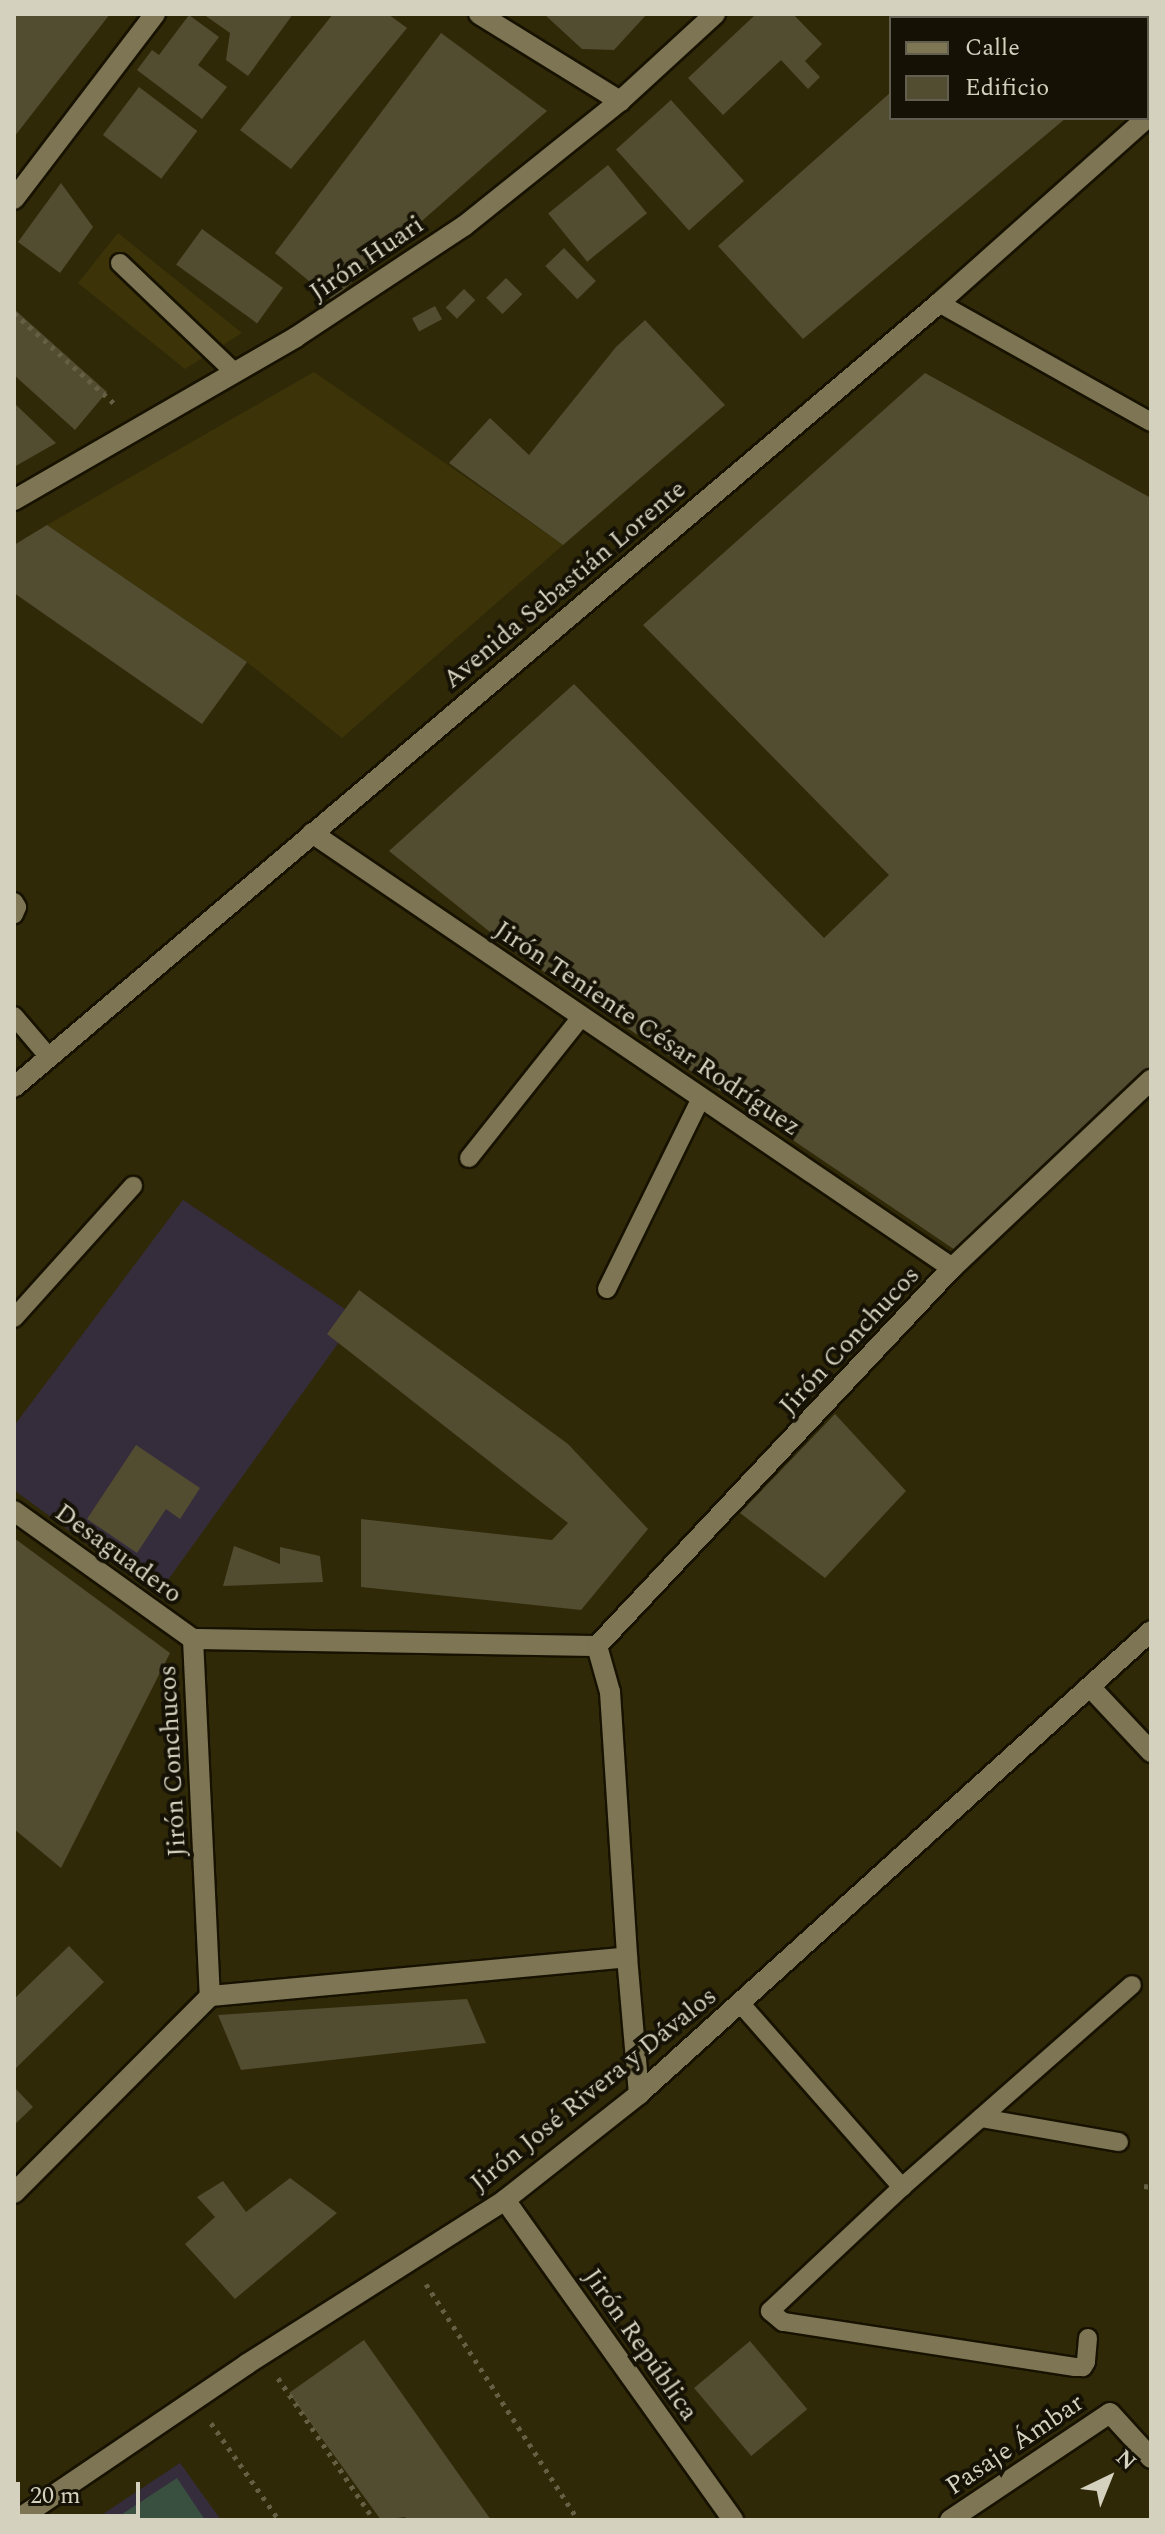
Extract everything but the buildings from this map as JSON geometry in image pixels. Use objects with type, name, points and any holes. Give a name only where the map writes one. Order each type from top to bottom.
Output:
[{"type":"street","points":[[14,199],[155,14]]},
{"type":"street","points":[[479,14],[620,101]]},
{"type":"street","name":"Jirón Huari","points":[[14,500],[296,337],[464,226],[620,101],[715,14]]},
{"type":"street","name":"Avenida Sebastián Lorente","points":[[14,1087],[939,303],[1145,120]]},
{"type":"street","name":"Jirón Teniente César Rodríguez","points":[[312,833],[952,1268]]},
{"type":"street","name":"Jirón Conchucos","points":[[210,1996],[193,1639],[597,1646],[952,1268],[1151,1080]]},
{"type":"street","name":"Desaguadero","points":[[14,1511],[193,1639]]},
{"type":"street","name":"Jirón José Rivera y Dávalos","points":[[17,2520],[262,2354],[505,2200],[639,2094],[1151,1631]]},
{"type":"street","points":[[597,1646],[610,1692],[639,2094]]},
{"type":"street","points":[[1091,1688],[1151,1752]]},
{"type":"street","points":[[14,2193],[210,1996],[627,1957]]},
{"type":"street","name":"Jirón República","points":[[505,2200],[733,2520]]},
{"type":"street","name":"Pasaje Ámbar","points":[[950,2520],[1110,2413],[1151,2458]]},
{"type":"lane","points":[[120,263],[235,373]]},
{"type":"lane","points":[[939,303],[1151,422]]},
{"type":"lane","points":[[14,902],[17,907],[14,914]]},
{"type":"lane","points":[[14,1016],[48,1056]]},
{"type":"lane","points":[[469,1158],[582,1016]]},
{"type":"lane","points":[[607,1289],[701,1098]]},
{"type":"lane","points":[[14,1318],[133,1186]]},
{"type":"lane","points":[[1088,2338],[1086,2362],[1083,2367],[1075,2367],[783,2322],[770,2311],[775,2303],[902,2187],[1132,1985]]},
{"type":"lane","points":[[741,2004],[902,2187]]},
{"type":"lane","points":[[981,2118],[1119,2142]]},
{"type":"path","points":[[14,313],[140,428]]},
{"type":"path","points":[[410,2260],[578,2520]]},
{"type":"path","points":[[262,2354],[374,2520]]},
{"type":"path","points":[[194,2400],[279,2520]]},
{"type":"shaded area","points":[[118,233],[242,333],[185,369],[78,283]]},
{"type":"shaded area","points":[[314,372],[563,545],[342,738],[247,662],[47,525]]},
{"type":"shaded area","points":[[183,1200],[357,1317],[157,1595],[14,1490],[14,1426]]},
{"type":"shaded area","points":[[180,2463],[221,2520],[94,2520]]},
{"type":"green space","points":[[177,2478],[205,2520],[113,2520]]}]
